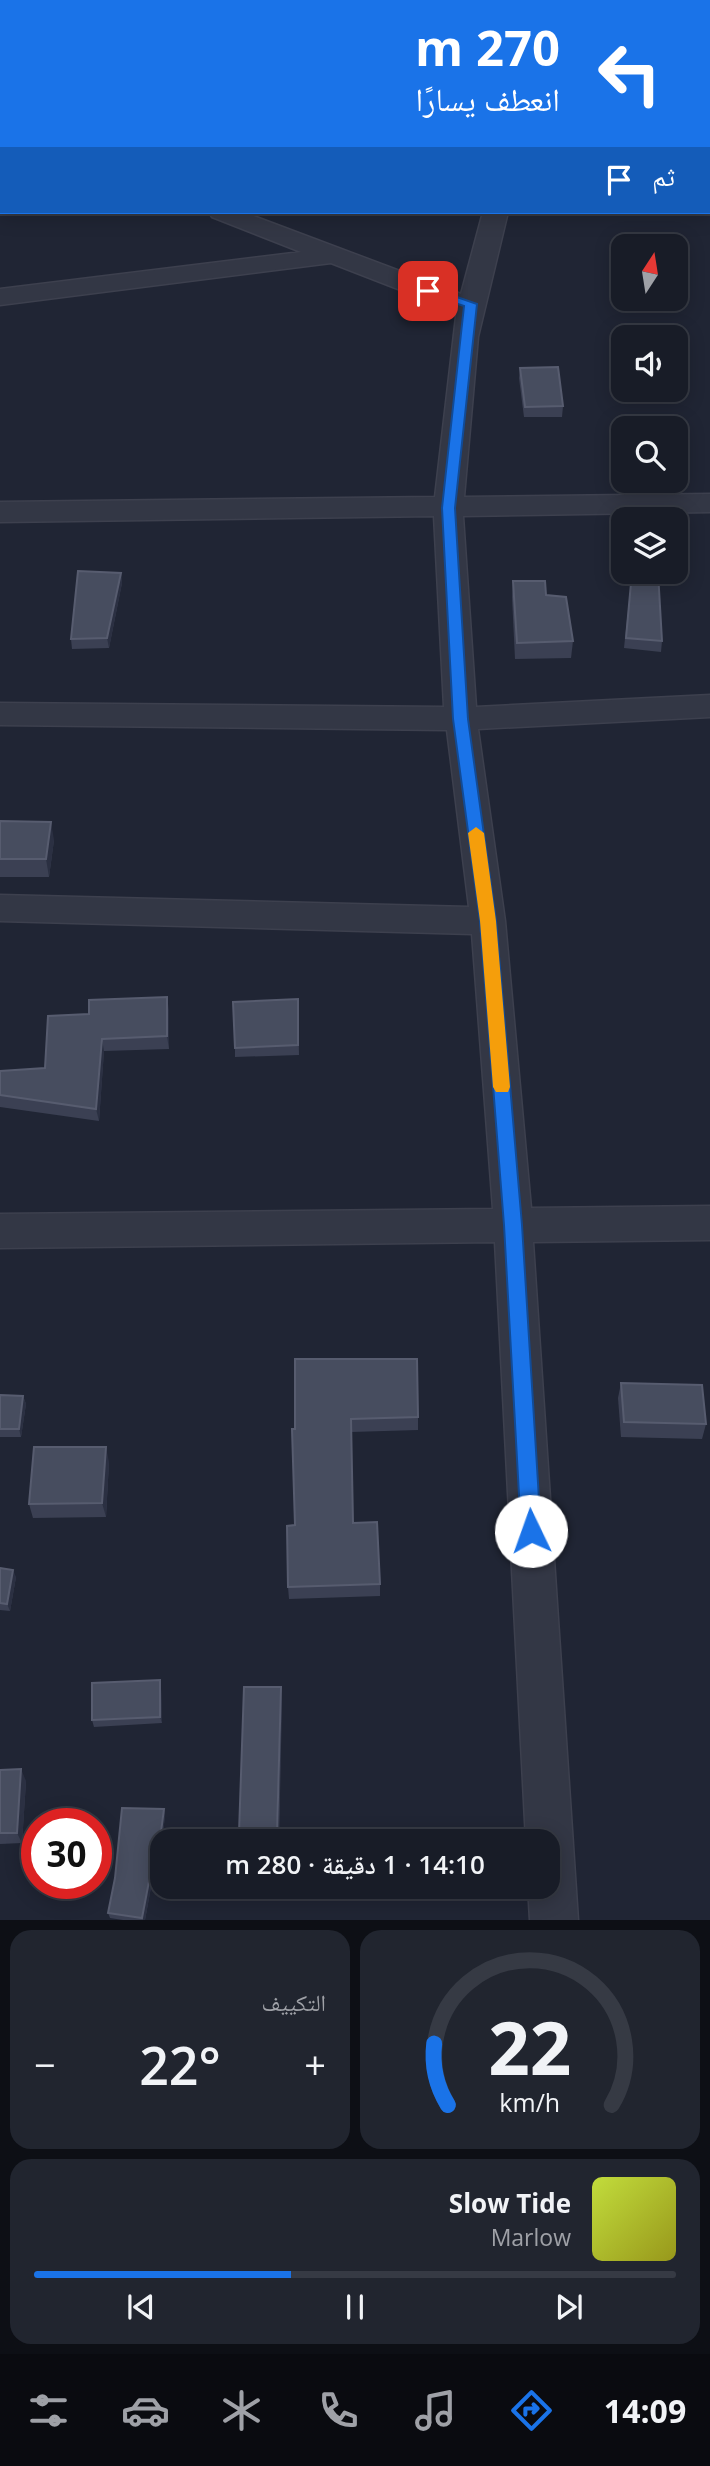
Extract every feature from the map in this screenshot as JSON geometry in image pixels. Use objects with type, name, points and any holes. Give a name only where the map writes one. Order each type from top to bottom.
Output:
[{"type":"street","points":[[226,214],[443,297],[471,304]]},
{"type":"street","points":[[495,214],[471,304],[448,508],[461,719],[488,921],[513,1225],[554,1920]]},
{"type":"street","points":[[0,297],[335,255]]},
{"type":"street","points":[[0,512],[710,503]]},
{"type":"street","points":[[0,714],[461,719],[710,706]]},
{"type":"street","points":[[0,908],[488,921]]},
{"type":"street","points":[[0,1231],[710,1223]]},
{"type":"building","points":[[558,367],[563,406],[525,407],[520,368]]},
{"type":"building","points":[[78,571],[121,573],[107,638],[71,639]]},
{"type":"building","points":[[513,581],[545,581],[546,595],[566,597],[573,641],[517,643]]},
{"type":"building","points":[[631,584],[659,584],[662,641],[626,638]]},
{"type":"building","points":[[0,821],[51,822],[46,859],[0,859]]},
{"type":"building","points":[[167,997],[167,1036],[102,1039],[96,1109],[0,1095],[0,1071],[45,1068],[48,1016],[89,1014],[89,1000]]},
{"type":"building","points":[[298,999],[298,1045],[235,1048],[233,1002]]},
{"type":"building","points":[[295,1359],[417,1359],[418,1417],[351,1419],[353,1523],[377,1522],[380,1584],[288,1587],[287,1526],[295,1525],[292,1429],[295,1429]]},
{"type":"building","points":[[621,1383],[702,1385],[706,1424],[624,1422]]},
{"type":"building","points":[[0,1395],[23,1396],[19,1429],[0,1429]]},
{"type":"building","points":[[34,1447],[106,1447],[102,1503],[29,1504]]},
{"type":"building","points":[[0,1568],[13,1570],[7,1604],[0,1603]]},
{"type":"building","points":[[160,1680],[160,1717],[92,1720],[92,1683]]},
{"type":"building","points":[[244,1687],[281,1687],[277,1829],[239,1829]]},
{"type":"building","points":[[21,1769],[17,1833],[0,1833],[0,1770]]},
{"type":"building","points":[[122,1808],[164,1809],[161,1829],[150,1829],[150,1876],[142,1918],[108,1913],[115,1878]]},
{"type":"slow traffic","points":[[476,833],[488,921],[502,1087]]},
{"type":"route","points":[[428,291],[471,304],[465,337],[448,508],[461,719],[488,921],[513,1225],[531,1531]]}]
